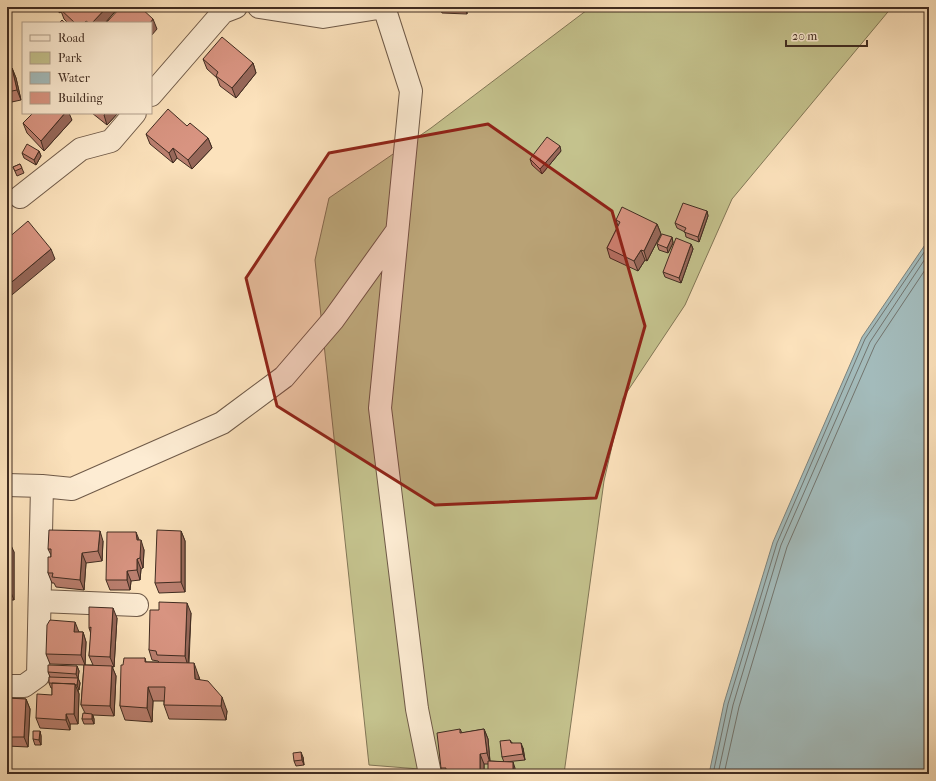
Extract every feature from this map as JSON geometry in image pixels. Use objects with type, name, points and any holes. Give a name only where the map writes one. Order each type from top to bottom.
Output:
[{"type":"street","points":[[152,94],[223,12],[236,7]]},
{"type":"street","points":[[259,7],[323,17],[384,7],[411,91],[380,408],[417,709],[430,774]]},
{"type":"street","points":[[20,197],[81,149],[111,141],[134,114]]},
{"type":"street","points":[[7,485],[72,489],[222,423],[284,377],[333,320],[397,230]]},
{"type":"street","points":[[7,686],[24,686],[38,676],[42,486]]},
{"type":"street","points":[[40,601],[137,605]]},
{"type":"highlighted area","points":[[488,124],[612,211],[645,326],[596,498],[435,505],[277,406],[246,278],[329,153]]},
{"type":"green space","points":[[591,7],[892,7],[732,199],[685,305],[623,398],[604,481],[564,774],[482,774],[369,765],[315,260],[329,198],[431,128]]},
{"type":"water","points":[[929,239],[929,774],[709,774],[724,703],[773,542],[862,337]]},
{"type":"building","points":[[62,7],[107,7],[93,22],[74,22],[60,9]]},
{"type":"building","points":[[121,7],[140,7],[153,19],[151,22],[107,22]]},
{"type":"building","points":[[222,37],[253,63],[232,88],[216,76],[218,72],[203,59]]},
{"type":"building","points":[[12,68],[17,90],[7,92],[7,69]]},
{"type":"building","points":[[168,109],[187,126],[190,123],[208,138],[188,160],[173,148],[169,153],[146,134]]},
{"type":"building","points":[[32,114],[64,114],[41,141],[23,123]]},
{"type":"building","points":[[547,137],[560,146],[540,169],[530,159]]},
{"type":"building","points":[[27,144],[39,151],[34,160],[22,153]]},
{"type":"building","points":[[20,164],[22,168],[15,171],[13,167]]},
{"type":"building","points":[[683,203],[707,211],[698,237],[684,232],[686,228],[675,223]]},
{"type":"building","points":[[622,207],[657,224],[644,251],[641,250],[634,261],[607,248],[620,222],[616,220]]},
{"type":"building","points":[[28,221],[51,249],[7,286],[7,239]]},
{"type":"building","points":[[662,234],[672,237],[667,248],[657,244]]},
{"type":"building","points":[[676,238],[691,244],[679,278],[663,272]]},
{"type":"building","points":[[49,530],[100,531],[98,551],[82,553],[80,580],[52,577],[53,573],[48,573],[48,557],[51,557],[51,549],[48,549]]},
{"type":"building","points":[[157,530],[181,531],[181,582],[155,583]]},
{"type":"building","points":[[107,532],[136,532],[137,540],[141,540],[140,558],[137,559],[137,570],[127,571],[127,580],[106,580]]},
{"type":"building","points":[[7,542],[10,543],[10,590],[7,590]]},
{"type":"building","points":[[159,602],[187,603],[185,656],[157,655],[156,651],[149,650],[150,610],[159,610]]},
{"type":"building","points":[[89,607],[113,608],[110,657],[89,656],[91,627],[89,628]]},
{"type":"building","points":[[50,620],[75,622],[74,632],[83,632],[81,655],[46,654],[47,625]]},
{"type":"building","points":[[124,658],[145,658],[145,662],[194,663],[195,679],[208,681],[222,697],[221,706],[164,705],[165,687],[148,687],[147,708],[120,706],[121,665],[123,665]]},
{"type":"building","points":[[48,665],[77,666],[76,674],[48,672]]},
{"type":"building","points":[[84,665],[112,666],[110,706],[81,705]]},
{"type":"building","points":[[49,677],[78,678],[77,685],[49,683]]},
{"type":"building","points":[[52,683],[75,684],[74,714],[66,714],[66,720],[36,718],[37,694],[52,695]]},
{"type":"building","points":[[7,698],[26,699],[24,737],[7,737]]},
{"type":"building","points":[[83,713],[92,714],[92,719],[82,719]]},
{"type":"building","points":[[460,729],[460,733],[484,729],[487,753],[480,754],[480,774],[445,774],[446,768],[441,768],[437,733]]},
{"type":"building","points":[[33,731],[40,731],[39,740],[33,739]]},
{"type":"building","points":[[510,740],[511,743],[521,743],[523,754],[502,757],[500,741]]},
{"type":"building","points":[[301,752],[302,760],[294,761],[293,753]]},
{"type":"building","points":[[488,761],[513,762],[513,774],[488,774]]}]
